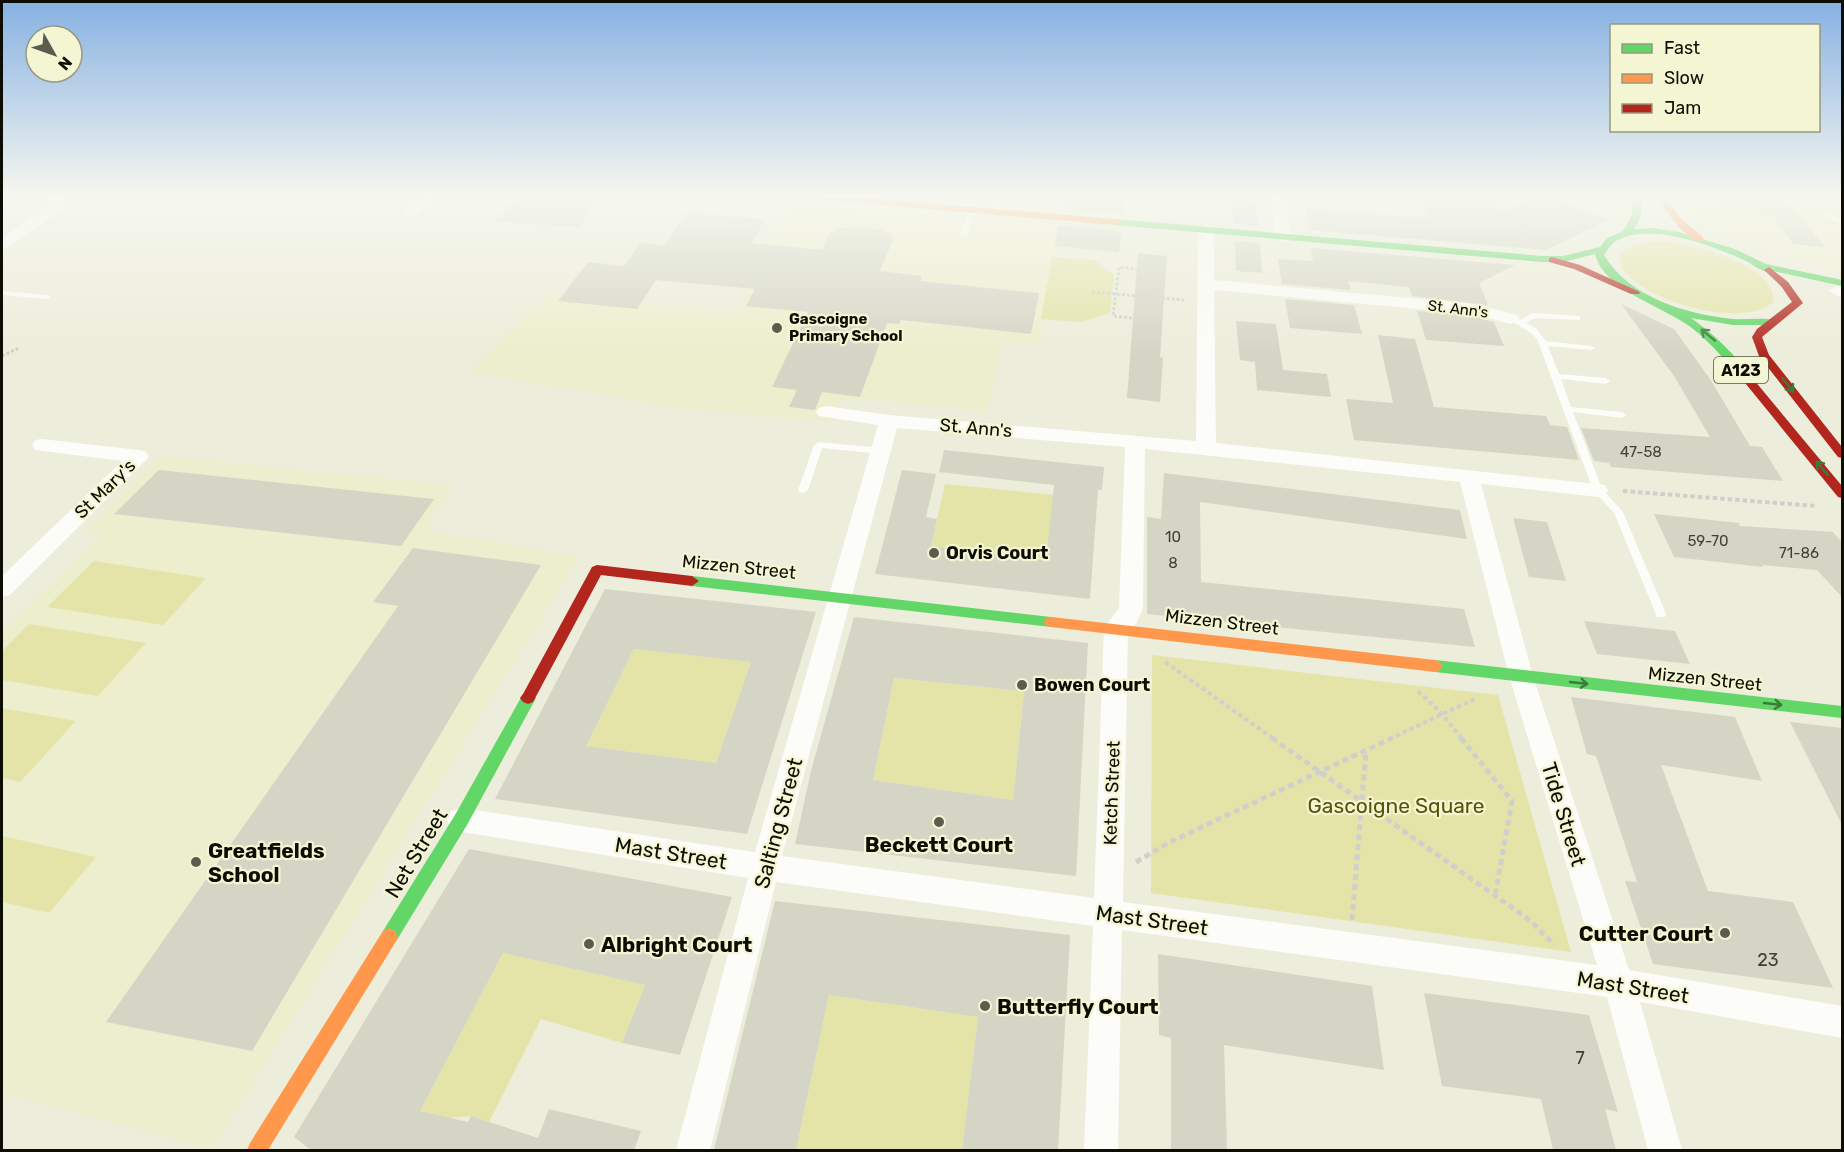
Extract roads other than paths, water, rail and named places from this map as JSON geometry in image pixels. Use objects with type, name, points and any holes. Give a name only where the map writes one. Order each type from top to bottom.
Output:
[{"type":"street","points":[[1206,248],[1206,448]]},
{"type":"street","points":[[1410,248],[1542,259],[1563,259],[1599,250]]},
{"type":"street","points":[[1721,248],[1766,267],[1838,290]]},
{"type":"street","name":"A123","points":[[1599,250],[1602,265],[1606,270],[1635,292],[1670,309],[1716,341],[1842,494]]},
{"type":"street","points":[[1542,259],[1577,267],[1635,292]]},
{"type":"street","points":[[1766,267],[1803,301],[1790,312],[1771,322]]},
{"type":"street","name":"St. Ann's","points":[[1206,284],[1474,309],[1516,321]]},
{"type":"street","name":"A123","points":[[1670,309],[1733,322],[1771,322]]},
{"type":"street","name":"A123","points":[[1771,322],[1760,330],[1757,337],[1764,356],[1842,454]]},
{"type":"street","name":"St. Ann's","points":[[826,412],[889,421],[1206,448],[1598,490]]},
{"type":"street","points":[[882,451],[889,421]]},
{"type":"street","points":[[1116,628],[1128,618],[1131,608],[1135,442]]},
{"type":"street","name":"St Mary's","points":[[2,589],[139,457],[42,446]]},
{"type":"street","name":"Salting Street","points":[[693,1150],[765,867],[882,451]]},
{"type":"street","name":"Tide Street","points":[[1469,476],[1521,676],[1617,983],[1665,1150]]},
{"type":"street","name":"Mizzen Street","points":[[597,570],[1842,712]]},
{"type":"street","name":"Net Street","points":[[257,1150],[461,820],[597,570]]},
{"type":"street","name":"Ketch Street","points":[[1101,1150],[1116,628]]},
{"type":"street","name":"Mast Street","points":[[461,820],[765,867],[1617,983],[1842,1022]]},
{"type":"lane","points":[[2,293],[47,297]]},
{"type":"lane","points":[[1516,321],[1535,315],[1577,318]]},
{"type":"lane","name":"St. Ann's","points":[[1516,321],[1538,334],[1598,490],[1618,512],[1661,614]]},
{"type":"lane","points":[[1542,343],[1591,348]]},
{"type":"lane","points":[[1555,376],[1606,381]]},
{"type":"lane","points":[[1568,410],[1622,415]]},
{"type":"lane","points":[[803,490],[819,445],[882,451]]},
{"type":"place","name":"Gascoigne Primary School","points":[[777,328]]},
{"type":"place","name":"Orvis Court","points":[[934,553]]},
{"type":"place","name":"Bowen Court","points":[[1022,685]]},
{"type":"place","name":"Beckett Court","points":[[939,822]]},
{"type":"place","name":"Greatfields School","points":[[196,862]]},
{"type":"place","name":"Cutter Court","points":[[1725,933]]},
{"type":"place","name":"Albright Court","points":[[589,944]]},
{"type":"place","name":"Butterfly Court","points":[[985,1006]]},
{"type":"park label","name":"Gascoigne Square","points":[[1396,805]]}]
